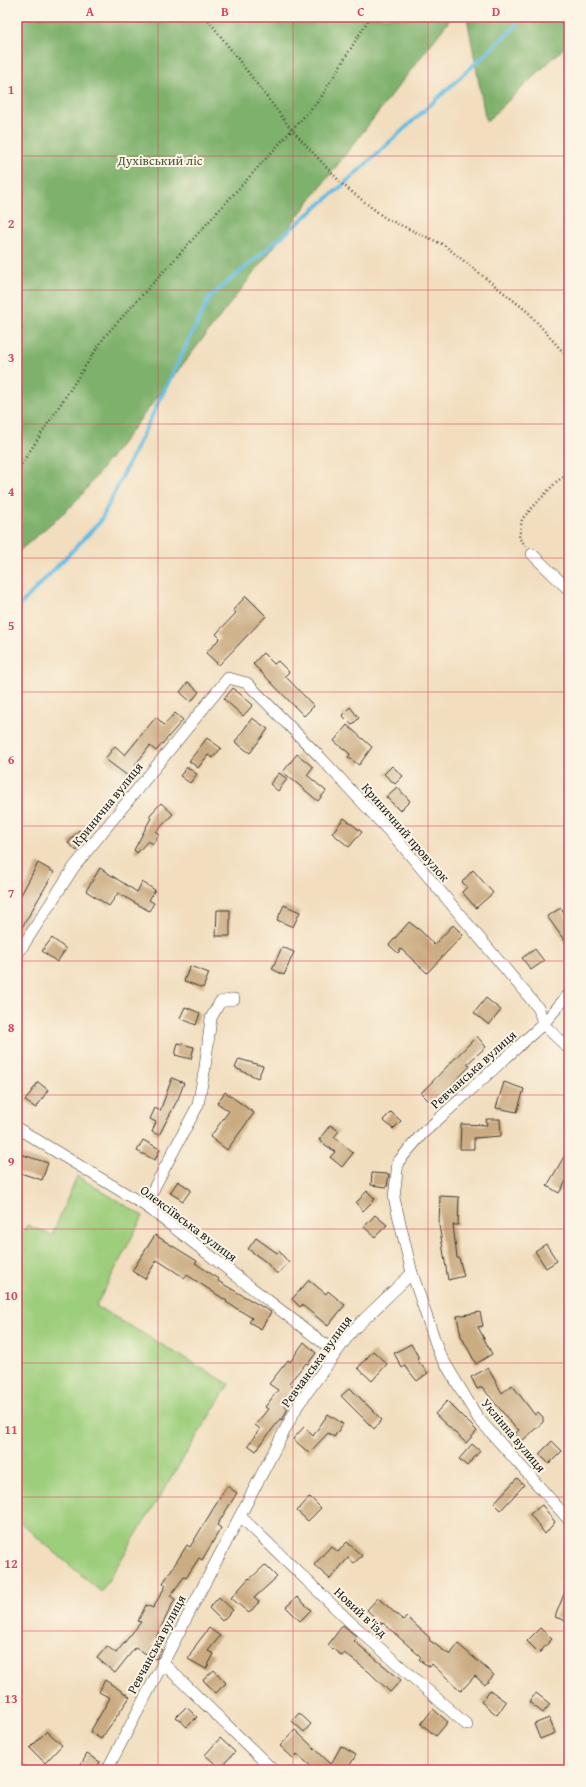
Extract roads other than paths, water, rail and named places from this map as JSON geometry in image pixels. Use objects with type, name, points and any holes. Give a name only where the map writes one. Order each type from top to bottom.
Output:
[{"type":"street","points":[[532,554],[569,590]]},
{"type":"street","name":"Кринична вулиця","points":[[17,955],[74,867],[228,678]]},
{"type":"street","name":"Криничний провулок","points":[[228,678],[247,683],[320,757],[400,843],[539,1009],[543,1024]]},
{"type":"street","name":"Ревчанська вулиця","points":[[107,1770],[162,1662],[298,1405],[352,1331],[412,1273],[394,1198],[398,1162],[422,1134],[543,1024],[569,994]]},
{"type":"street","points":[[146,1206],[198,1105],[205,1067],[211,1018],[220,1002],[234,999]]},
{"type":"street","points":[[543,1024],[569,1049]]},
{"type":"street","name":"Олексіївська вулиця","points":[[17,1128],[146,1206],[336,1353]]},
{"type":"street","name":"Уклінна вулиця","points":[[412,1273],[439,1353],[478,1418],[569,1520]]},
{"type":"street","name":"Новий в'їзд","points":[[240,1516],[350,1622],[467,1725]]},
{"type":"street","points":[[162,1662],[273,1770]]},
{"type":"street","points":[[17,1767],[20,1770]]},
{"type":"waterway","points":[[17,608],[100,522],[210,297],[343,185],[514,28],[520,17]]},
{"type":"park label","name":"Духівський ліс","points":[[160,160]]}]
